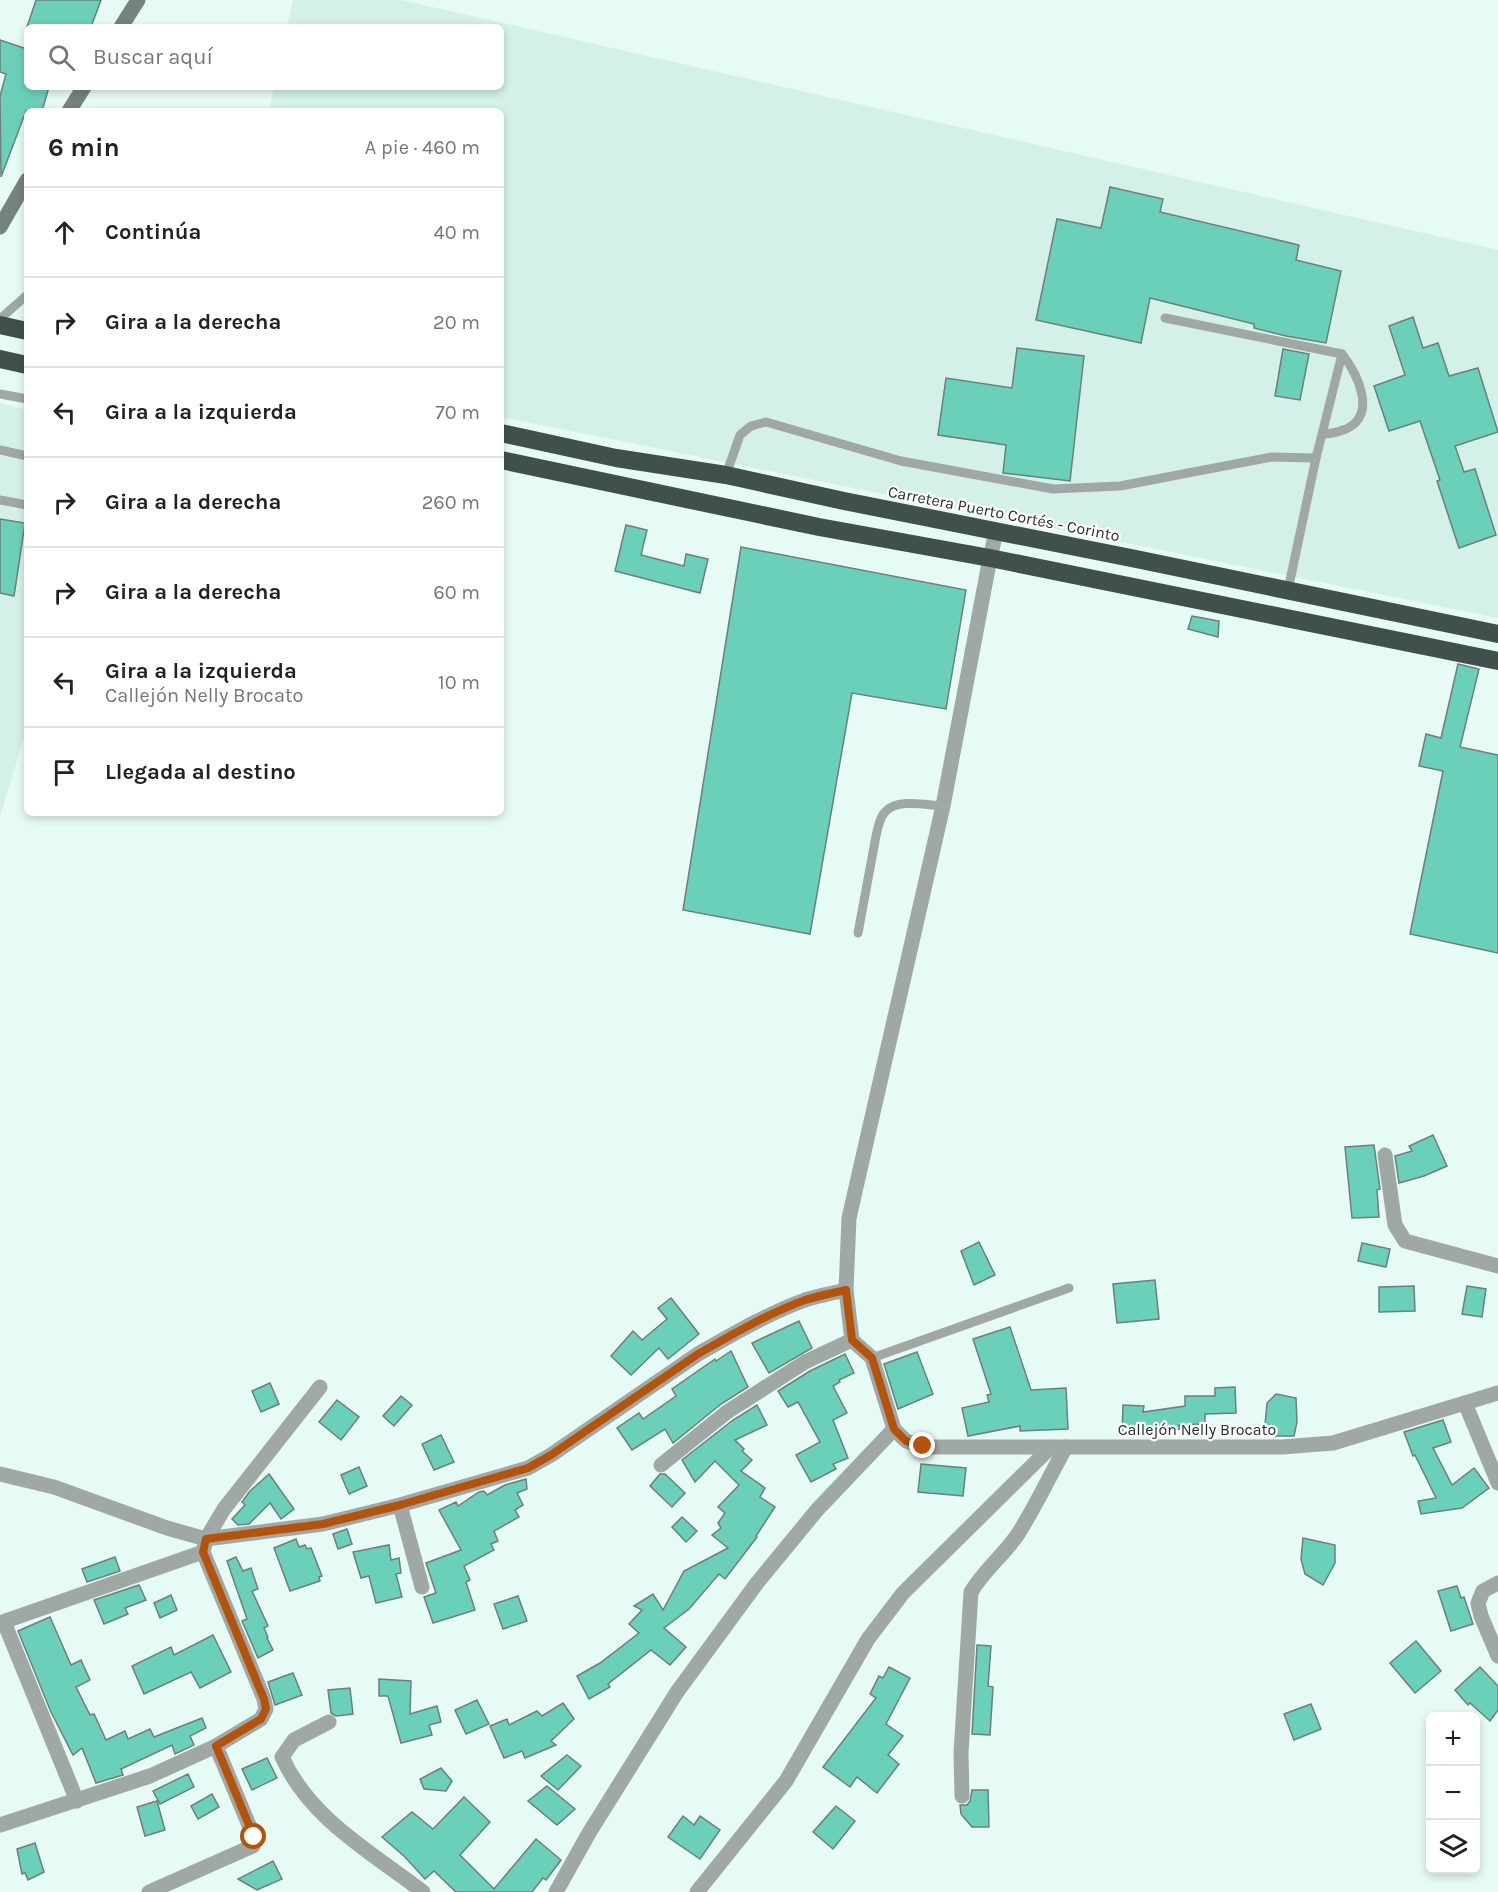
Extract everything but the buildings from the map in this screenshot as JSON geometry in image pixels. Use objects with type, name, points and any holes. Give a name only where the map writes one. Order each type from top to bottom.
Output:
[{"type":"highway","points":[[0,325],[24,330]]},
{"type":"highway","points":[[0,359],[24,364]]},
{"type":"highway","name":"Carretera Puerto Cortés - Corinto","points":[[504,434],[616,458],[726,475],[1498,634]]},
{"type":"highway","points":[[504,461],[819,527],[990,558],[1498,661]]},
{"type":"main road","points":[[123,24],[138,0]]},
{"type":"main road","points":[[71,108],[82,90]]},
{"type":"main road","points":[[0,228],[5,208],[24,184]]},
{"type":"street","points":[[556,1892],[589,1833],[677,1692],[757,1583],[817,1510],[894,1429],[872,1358],[852,1340],[846,1290],[849,1218],[943,806],[996,532]]},
{"type":"street","points":[[1385,1155],[1395,1225],[1405,1241],[1498,1266]]},
{"type":"street","points":[[77,1801],[2,1622],[204,1545],[323,1524],[400,1505],[528,1468],[551,1455],[722,1340],[770,1314],[807,1300],[846,1290]]},
{"type":"street","points":[[661,1465],[727,1412],[805,1362],[852,1340]]},
{"type":"street","points":[[204,1545],[224,1509],[320,1387]]},
{"type":"street","name":"Callejón Nelly Brocato","points":[[894,1429],[906,1441],[923,1446],[1282,1447],[1334,1443],[1498,1393]]},
{"type":"street","points":[[1465,1403],[1498,1483]]},
{"type":"street","points":[[962,1796],[961,1753],[971,1592],[980,1577],[999,1559],[1018,1534],[1058,1447]]},
{"type":"street","points":[[697,1892],[786,1781],[868,1640],[903,1593],[1058,1447]]},
{"type":"street","points":[[0,1474],[54,1486],[167,1528],[204,1545],[266,1709],[261,1719],[216,1746],[150,1776],[0,1825]]},
{"type":"street","points":[[400,1505],[422,1587]]},
{"type":"street","points":[[1498,1584],[1482,1591],[1478,1603],[1498,1656]]},
{"type":"street","points":[[329,1722],[294,1740],[288,1748],[282,1757],[291,1777],[309,1801],[349,1838],[423,1892]]},
{"type":"street","points":[[149,1892],[253,1846],[254,1837],[216,1746]]},
{"type":"lane","points":[[0,319],[24,298]]},
{"type":"lane","points":[[1165,318],[1342,354],[1357,377],[1363,400],[1362,413],[1353,426],[1331,434],[1323,434]]},
{"type":"lane","points":[[1288,590],[1316,458],[1342,354]]},
{"type":"lane","points":[[0,393],[24,398]]},
{"type":"lane","points":[[726,475],[740,435],[751,426],[766,422],[901,461],[1053,489],[1120,486],[1272,457],[1316,458]]},
{"type":"lane","points":[[0,450],[24,455]]},
{"type":"lane","points":[[0,500],[24,504]]},
{"type":"lane","points":[[858,933],[876,836],[885,811],[897,805],[943,806]]},
{"type":"lane","points":[[872,1358],[1069,1288]]},
{"type":"shaded area","points":[[293,0],[402,0],[1498,250],[1498,618],[504,418],[504,108],[270,108],[273,90],[504,90],[504,24],[288,24]]},
{"type":"shaded area","points":[[0,403],[24,409],[24,738],[0,816]]},
{"type":"route","points":[[254,1837],[216,1746],[261,1719],[266,1709],[264,1699],[203,1552],[206,1539],[323,1524],[400,1505],[528,1468],[551,1455],[722,1340],[770,1314],[807,1300],[846,1290],[852,1340],[872,1358],[894,1429],[906,1441],[923,1446]]}]
